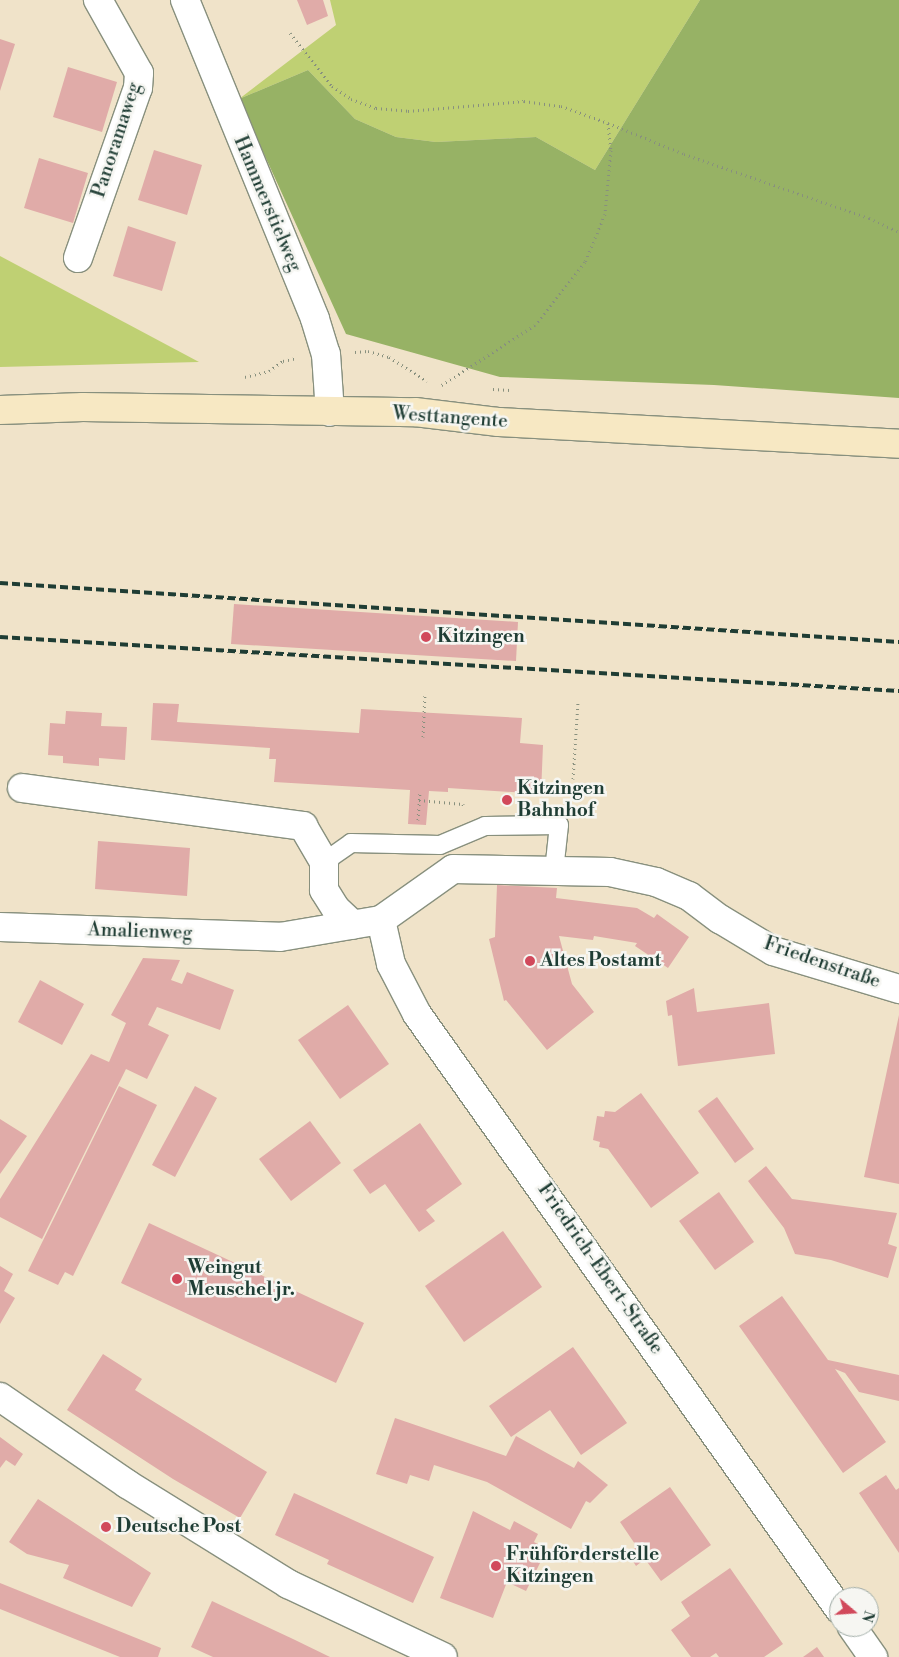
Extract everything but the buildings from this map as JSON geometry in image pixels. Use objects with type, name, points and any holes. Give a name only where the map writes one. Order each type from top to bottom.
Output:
[{"type":"main road","name":"Westtangente","points":[[0,410],[83,407],[415,412],[499,422],[899,444]]},
{"type":"street","name":"Panoramaweg","points":[[78,258],[138,88],[139,73],[134,60],[98,0]]},
{"type":"street","name":"Hammerstielweg","points":[[185,0],[315,319],[326,354],[330,412]]},
{"type":"street","points":[[22,788],[303,826],[324,862],[324,890],[336,909],[354,925]]},
{"type":"street","points":[[381,920],[453,869]]},
{"type":"street","name":"Friedenstraße","points":[[453,869],[610,872],[656,882],[689,896],[720,919],[773,950],[899,989]]},
{"type":"street","name":"Amalienweg","points":[[0,927],[280,937],[381,920]]},
{"type":"street","name":"Friedrich-Ebert-Straße","points":[[381,920],[391,964],[418,1014],[829,1595]]},
{"type":"street","points":[[0,1397],[128,1484],[288,1584],[443,1657]]},
{"type":"street","points":[[859,1637],[873,1657]]},
{"type":"lane","points":[[324,862],[351,843],[440,845],[454,841],[485,826],[559,824],[554,871]]},
{"type":"lane","points":[[453,869],[454,841]]},
{"type":"path","points":[[290,33],[332,86],[351,99],[376,108],[408,111],[524,101],[561,106],[684,154],[869,218],[899,232]]},
{"type":"path","points":[[415,412],[443,384],[535,325],[585,262],[605,214],[611,150],[608,123]]},
{"type":"path","points":[[423,737],[425,694]]},
{"type":"path","points":[[573,779],[578,702]]},
{"type":"path","points":[[418,814],[420,790]]},
{"type":"path","points":[[419,800],[463,804]]},
{"type":"green space","points":[[330,0],[700,0],[595,170],[536,137],[436,142],[396,137],[355,119],[308,70],[239,99],[336,25]]},
{"type":"green space","points":[[700,0],[899,0],[899,398],[714,385],[500,377],[346,334],[239,99],[308,70],[355,119],[396,137],[436,142],[536,137],[595,170]]},
{"type":"green space","points":[[0,256],[199,362],[0,367]]},
{"type":"railway","points":[[0,583],[899,642]]},
{"type":"railway","points":[[0,637],[899,691]]},
{"type":"place","name":"Kitzingen","points":[[426,637]]},
{"type":"place","name":"Kitzingen Bahnhof","points":[[507,800]]},
{"type":"place","name":"Altes Postamt","points":[[530,961]]},
{"type":"place","name":"Weingut Meuschel jr.","points":[[177,1279]]},
{"type":"place","name":"Deutsche Post","points":[[106,1527]]},
{"type":"place","name":"Frühförderstelle Kitzingen","points":[[496,1566]]}]
